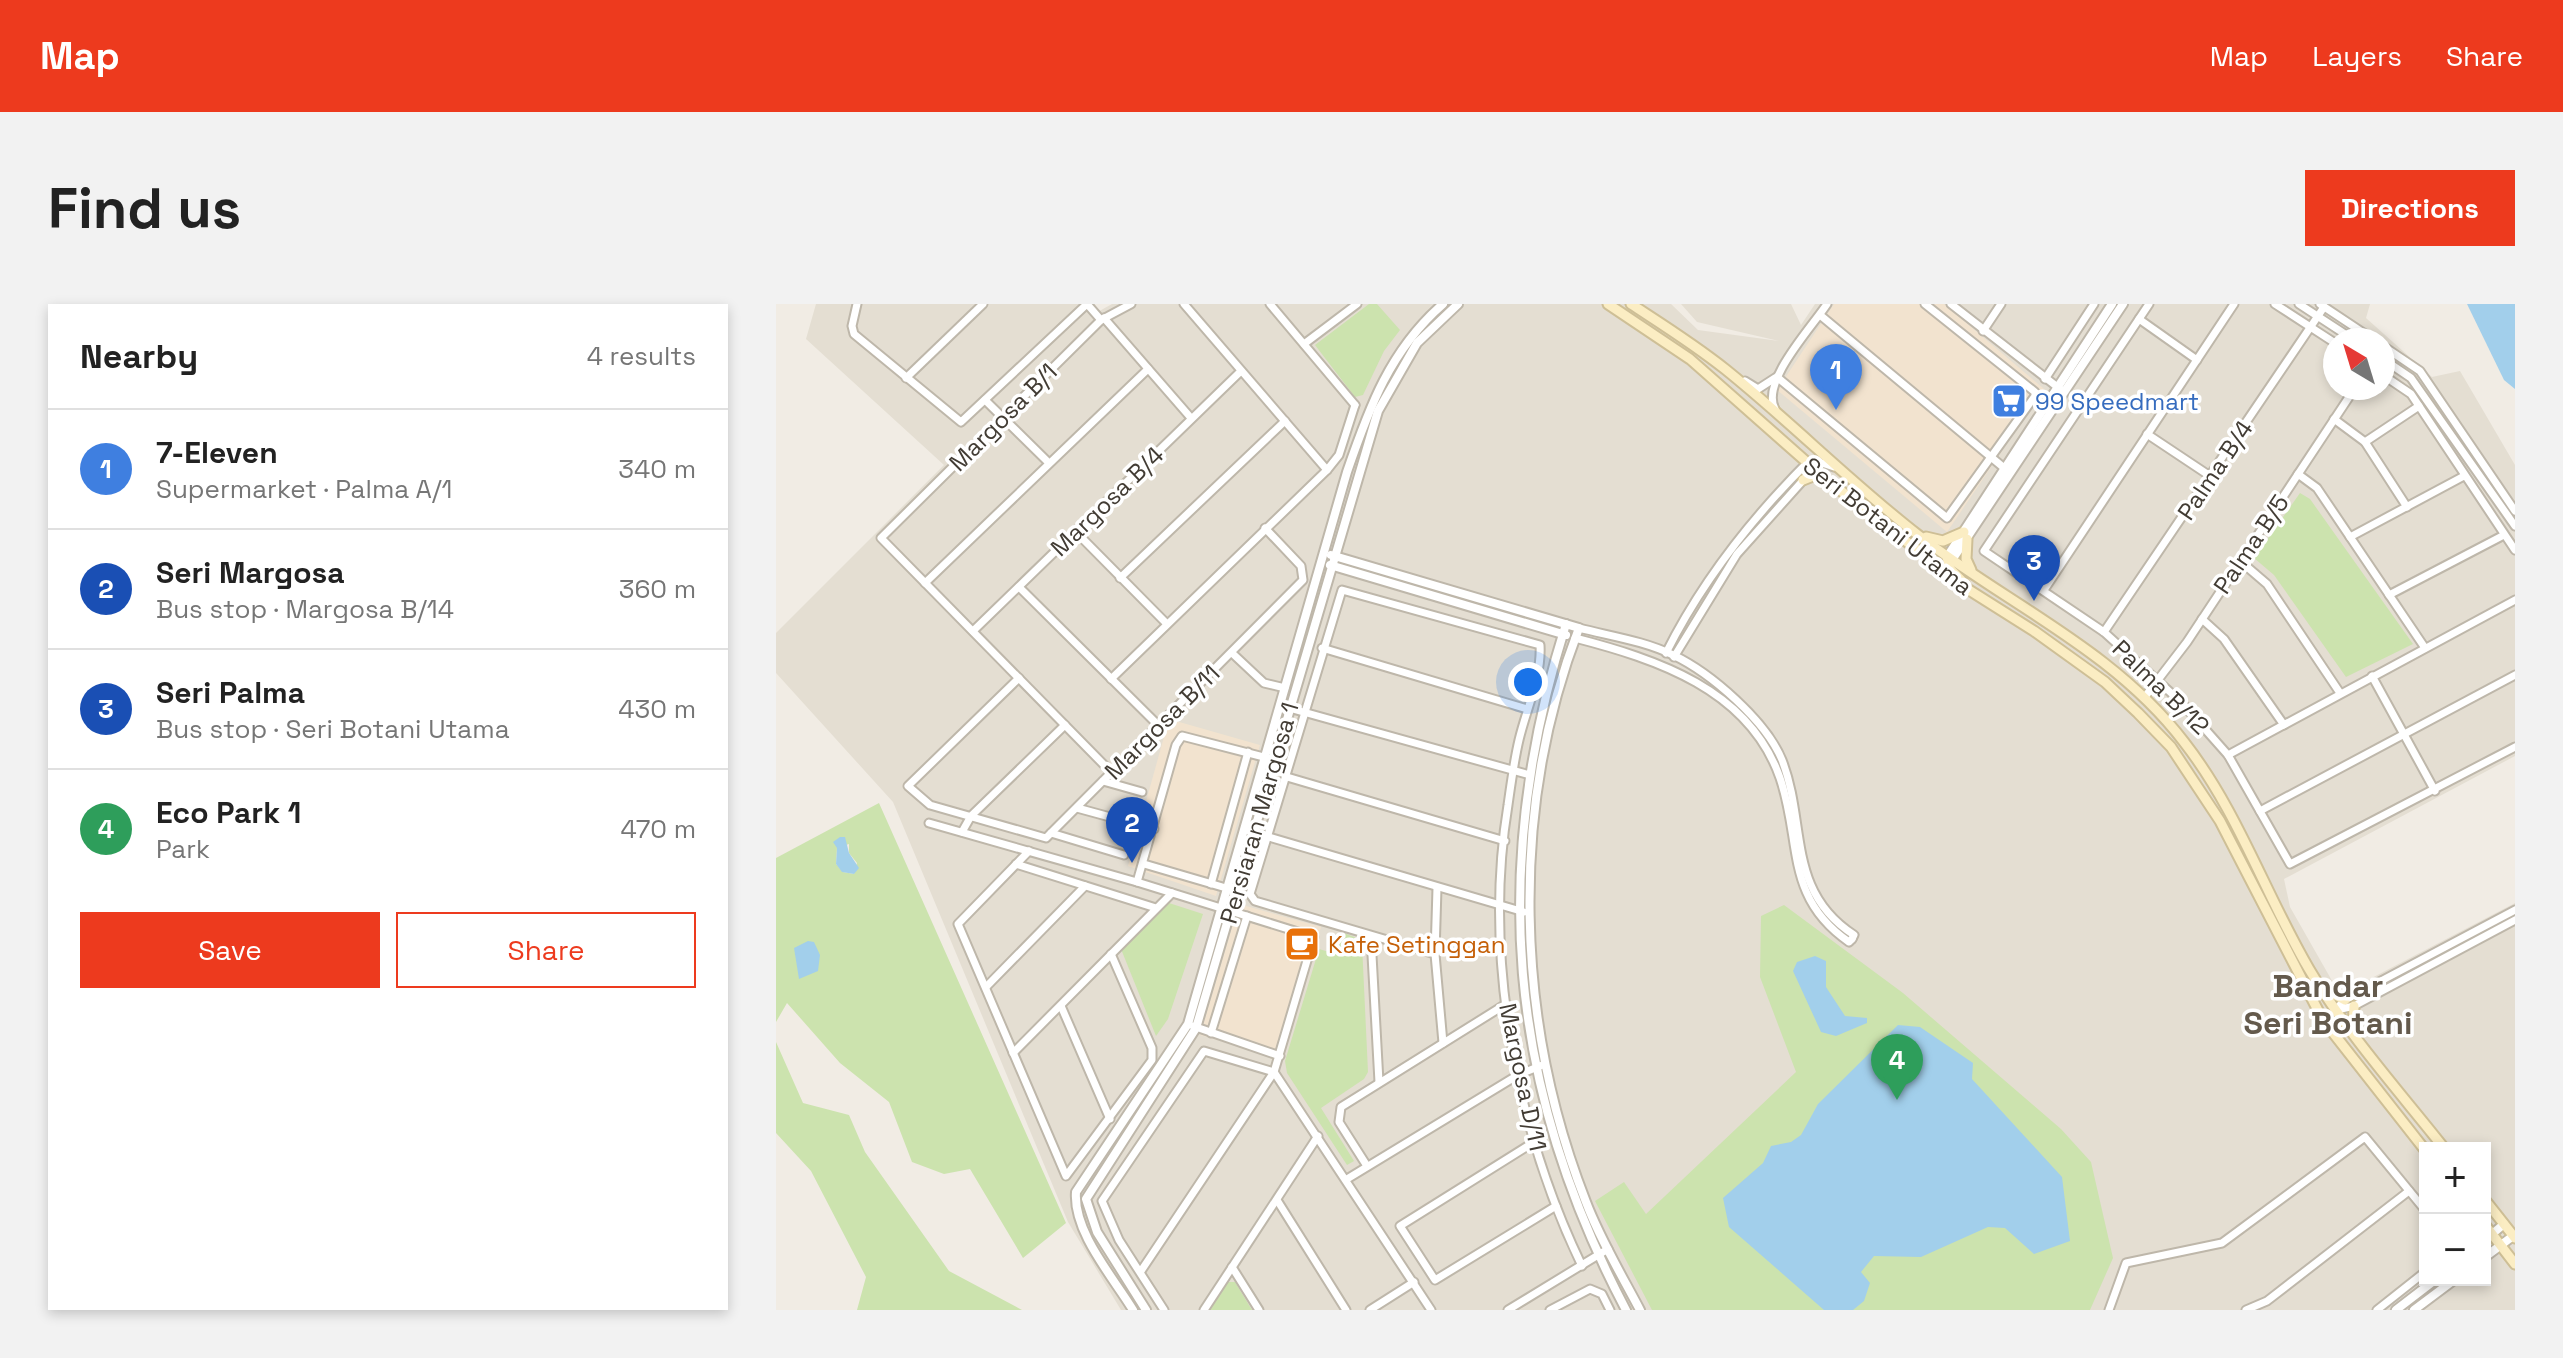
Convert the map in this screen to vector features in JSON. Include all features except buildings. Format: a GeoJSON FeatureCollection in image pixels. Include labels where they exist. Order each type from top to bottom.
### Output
{"type":"FeatureCollection","features":[{"type":"Feature","properties":{"kind":"main road","name":"Seri Botani Utama"},"geometry":{"type":"LineString","coordinates":[[1608,304],[1690,359],[1796,453],[1813,464],[1827,480],[1920,552],[1928,562],[2105,682],[2171,747],[2240,857],[2303,986],[2331,1031],[2419,1142]]}},
{"type":"Feature","properties":{"kind":"main road","name":"Seri Botani Utama"},"geometry":{"type":"LineString","coordinates":[[1631,304],[1728,372],[1834,467],[1949,560],[2082,645],[2144,698],[2182,739],[2204,769],[2252,851],[2335,1010],[2439,1142]]}},
{"type":"Feature","properties":{"kind":"main road"},"geometry":{"type":"LineString","coordinates":[[1796,453],[1800,476],[1827,480]]}},
{"type":"Feature","properties":{"kind":"main road"},"geometry":{"type":"LineString","coordinates":[[1916,533],[1943,541],[1966,535],[1967,562],[1974,575]]}},
{"type":"Feature","properties":{"kind":"main road"},"geometry":{"type":"LineString","coordinates":[[1920,552],[1949,560],[1964,582],[1965,589]]}},
{"type":"Feature","properties":{"kind":"main road"},"geometry":{"type":"LineString","coordinates":[[2319,984],[2349,1003],[2354,1034]]}},
{"type":"Feature","properties":{"kind":"main road"},"geometry":{"type":"LineString","coordinates":[[2303,986],[2323,1007],[2335,1010],[2331,1031]]}},
{"type":"Feature","properties":{"kind":"main road"},"geometry":{"type":"LineString","coordinates":[[2491,1208],[2514,1237]]}},
{"type":"Feature","properties":{"kind":"main road"},"geometry":{"type":"LineString","coordinates":[[2491,1238],[2515,1264]]}},
{"type":"Feature","properties":{"kind":"street"},"geometry":{"type":"LineString","coordinates":[[857,304],[851,330],[958,421],[985,400],[1087,304],[1191,418]]}},
{"type":"Feature","properties":{"kind":"street"},"geometry":{"type":"LineString","coordinates":[[906,378],[983,304]]}},
{"type":"Feature","properties":{"kind":"street","name":"Margosa B/1"},"geometry":{"type":"LineString","coordinates":[[925,583],[881,538],[1102,319],[1131,304]]}},
{"type":"Feature","properties":{"kind":"street"},"geometry":{"type":"LineString","coordinates":[[1184,304],[1327,470]]}},
{"type":"Feature","properties":{"kind":"street"},"geometry":{"type":"LineString","coordinates":[[1270,304],[1355,405],[1374,410]]}},
{"type":"Feature","properties":{"kind":"street"},"geometry":{"type":"LineString","coordinates":[[1304,344],[1357,304]]}},
{"type":"Feature","properties":{"kind":"street","name":"Persiaran Margosa 1"},"geometry":{"type":"LineString","coordinates":[[1146,1310],[1097,1232],[1086,1199],[1192,1026],[1270,759],[1285,688],[1323,558],[1374,410],[1408,339],[1443,304]]}},
{"type":"Feature","properties":{"kind":"street","name":"Persiaran Margosa 1"},"geometry":{"type":"LineString","coordinates":[[1225,910],[1226,888],[1289,708],[1338,545],[1374,410],[1417,343],[1458,304]]}},
{"type":"Feature","properties":{"kind":"street"},"geometry":{"type":"LineString","coordinates":[[1786,424],[1771,397],[1777,377],[1827,304]]}},
{"type":"Feature","properties":{"kind":"street"},"geometry":{"type":"LineString","coordinates":[[1777,377],[1947,518],[2035,392],[1925,304]]}},
{"type":"Feature","properties":{"kind":"street"},"geometry":{"type":"LineString","coordinates":[[1951,304],[2062,391]]}},
{"type":"Feature","properties":{"kind":"street"},"geometry":{"type":"LineString","coordinates":[[1983,331],[2001,304]]}},
{"type":"Feature","properties":{"kind":"street"},"geometry":{"type":"LineString","coordinates":[[2045,379],[2094,304]]}},
{"type":"Feature","properties":{"kind":"street"},"geometry":{"type":"LineString","coordinates":[[2062,391],[2112,304]]}},
{"type":"Feature","properties":{"kind":"street"},"geometry":{"type":"LineString","coordinates":[[1949,560],[2006,471],[2123,304]]}},
{"type":"Feature","properties":{"kind":"street"},"geometry":{"type":"LineString","coordinates":[[2149,304],[2139,319],[2197,360]]}},
{"type":"Feature","properties":{"kind":"street"},"geometry":{"type":"LineString","coordinates":[[2044,590],[2234,304]]}},
{"type":"Feature","properties":{"kind":"street"},"geometry":{"type":"LineString","coordinates":[[2275,304],[2323,336]]}},
{"type":"Feature","properties":{"kind":"street"},"geometry":{"type":"LineString","coordinates":[[2299,304],[2335,328]]}},
{"type":"Feature","properties":{"kind":"street"},"geometry":{"type":"LineString","coordinates":[[2322,306],[2356,328]]}},
{"type":"Feature","properties":{"kind":"street","name":"Palma B/4"},"geometry":{"type":"LineString","coordinates":[[2104,632],[2311,328],[2322,306]]}},
{"type":"Feature","properties":{"kind":"street"},"geometry":{"type":"LineString","coordinates":[[1820,315],[2006,471]]}},
{"type":"Feature","properties":{"kind":"street","name":"Palma B/12"},"geometry":{"type":"LineString","coordinates":[[2139,319],[1984,551],[2104,632],[2160,680],[2228,755],[2292,865],[2435,791]]}},
{"type":"Feature","properties":{"kind":"street"},"geometry":{"type":"LineString","coordinates":[[2395,354],[2420,371],[2515,511]]}},
{"type":"Feature","properties":{"kind":"street"},"geometry":{"type":"LineString","coordinates":[[2395,367],[2411,378],[2515,526]]}},
{"type":"Feature","properties":{"kind":"street"},"geometry":{"type":"LineString","coordinates":[[1111,772],[925,583],[1148,369]]}},
{"type":"Feature","properties":{"kind":"street","name":"Margosa B/4"},"geometry":{"type":"LineString","coordinates":[[973,631],[1241,371]]}},
{"type":"Feature","properties":{"kind":"street"},"geometry":{"type":"LineString","coordinates":[[1728,372],[1758,389],[1777,377]]}},
{"type":"Feature","properties":{"kind":"street"},"geometry":{"type":"LineString","coordinates":[[2395,383],[2411,394],[2515,550]]}},
{"type":"Feature","properties":{"kind":"street"},"geometry":{"type":"LineString","coordinates":[[985,400],[1049,463]]}},
{"type":"Feature","properties":{"kind":"street","name":"Palma B/5"},"geometry":{"type":"LineString","coordinates":[[2144,698],[2202,619],[2347,400]]}},
{"type":"Feature","properties":{"kind":"street"},"geometry":{"type":"LineString","coordinates":[[1111,679],[1327,470],[1339,455],[1355,405]]}},
{"type":"Feature","properties":{"kind":"street"},"geometry":{"type":"LineString","coordinates":[[2365,442],[2419,406]]}},
{"type":"Feature","properties":{"kind":"street"},"geometry":{"type":"LineString","coordinates":[[2334,419],[2365,442],[2407,507]]}},
{"type":"Feature","properties":{"kind":"street"},"geometry":{"type":"LineString","coordinates":[[1120,578],[1285,421]]}},
{"type":"Feature","properties":{"kind":"street"},"geometry":{"type":"LineString","coordinates":[[2147,434],[2210,476]]}},
{"type":"Feature","properties":{"kind":"street"},"geometry":{"type":"LineString","coordinates":[[1811,447],[1813,464]]}},
{"type":"Feature","properties":{"kind":"street"},"geometry":{"type":"LineString","coordinates":[[1813,464],[1834,467]]}},
{"type":"Feature","properties":{"kind":"street"},"geometry":{"type":"LineString","coordinates":[[1671,654],[1680,625],[1729,548],[1813,464]]}},
{"type":"Feature","properties":{"kind":"street"},"geometry":{"type":"LineString","coordinates":[[2298,474],[2317,488],[2425,648]]}},
{"type":"Feature","properties":{"kind":"street"},"geometry":{"type":"LineString","coordinates":[[1666,664],[1737,554],[1800,476]]}},
{"type":"Feature","properties":{"kind":"street"},"geometry":{"type":"LineString","coordinates":[[2350,537],[2464,476]]}},
{"type":"Feature","properties":{"kind":"street","name":"Margosa B/11"},"geometry":{"type":"LineString","coordinates":[[1051,833],[1303,580],[1301,566],[1265,528]]}},
{"type":"Feature","properties":{"kind":"street"},"geometry":{"type":"LineString","coordinates":[[1075,531],[1166,623]]}},
{"type":"Feature","properties":{"kind":"street"},"geometry":{"type":"LineString","coordinates":[[2389,595],[2504,535]]}},
{"type":"Feature","properties":{"kind":"street"},"geometry":{"type":"LineString","coordinates":[[1338,545],[1345,564]]}},
{"type":"Feature","properties":{"kind":"street"},"geometry":{"type":"LineString","coordinates":[[1729,548],[1737,554]]}},
{"type":"Feature","properties":{"kind":"street"},"geometry":{"type":"LineString","coordinates":[[1323,558],[1332,565],[1345,564],[1671,654],[1744,707],[1778,761],[1808,881],[1829,914],[1855,936],[1850,942],[1823,920],[1805,895],[1778,761]]}},
{"type":"Feature","properties":{"kind":"street"},"geometry":{"type":"LineString","coordinates":[[2239,560],[2267,584],[2340,693]]}},
{"type":"Feature","properties":{"kind":"street"},"geometry":{"type":"LineString","coordinates":[[1345,564],[1563,635],[1666,664],[1710,691],[1738,714],[1768,747]]}},
{"type":"Feature","properties":{"kind":"street"},"geometry":{"type":"LineString","coordinates":[[1019,587],[1158,725]]}},
{"type":"Feature","properties":{"kind":"street","name":"Margosa D/11"},"geometry":{"type":"LineString","coordinates":[[1322,648],[1342,590],[1540,645],[1513,773],[1505,841],[1501,908],[1506,1004],[1534,1142],[1556,1206],[1582,1266]]}},
{"type":"Feature","properties":{"kind":"street"},"geometry":{"type":"LineString","coordinates":[[2228,755],[2515,600]]}},
{"type":"Feature","properties":{"kind":"street"},"geometry":{"type":"LineString","coordinates":[[2202,619],[2224,639],[2284,725]]}},
{"type":"Feature","properties":{"kind":"street"},"geometry":{"type":"LineString","coordinates":[[1566,624],[1530,775],[1517,912],[1534,1066],[1561,1162],[1597,1256],[1626,1310]]}},
{"type":"Feature","properties":{"kind":"street"},"geometry":{"type":"LineString","coordinates":[[1680,625],[1688,630]]}},
{"type":"Feature","properties":{"kind":"street"},"geometry":{"type":"LineString","coordinates":[[1579,628],[1539,778],[1530,913],[1535,1002],[1545,1064],[1569,1156],[1608,1249],[1640,1310]]}},
{"type":"Feature","properties":{"kind":"street"},"geometry":{"type":"LineString","coordinates":[[1435,954],[1371,937],[1252,898],[1322,648],[1527,709]]}},
{"type":"Feature","properties":{"kind":"street"},"geometry":{"type":"LineString","coordinates":[[1232,653],[1264,683],[1285,688]]}},
{"type":"Feature","properties":{"kind":"street"},"geometry":{"type":"LineString","coordinates":[[2260,811],[2515,675]]}},
{"type":"Feature","properties":{"kind":"street"},"geometry":{"type":"LineString","coordinates":[[2372,676],[2435,791],[2515,747]]}},
{"type":"Feature","properties":{"kind":"street"},"geometry":{"type":"LineString","coordinates":[[1019,678],[908,786],[930,805],[1046,838],[1051,833],[1124,855]]}},
{"type":"Feature","properties":{"kind":"street"},"geometry":{"type":"LineString","coordinates":[[1289,708],[1513,773],[1530,775]]}},
{"type":"Feature","properties":{"kind":"street"},"geometry":{"type":"LineString","coordinates":[[962,832],[971,816],[1065,725]]}},
{"type":"Feature","properties":{"kind":"street"},"geometry":{"type":"LineString","coordinates":[[1137,882],[1176,745],[1182,736],[1270,759]]}},
{"type":"Feature","properties":{"kind":"street"},"geometry":{"type":"LineString","coordinates":[[1211,884],[1248,752]]}},
{"type":"Feature","properties":{"kind":"street"},"geometry":{"type":"LineString","coordinates":[[1287,777],[1505,841]]}},
{"type":"Feature","properties":{"kind":"street"},"geometry":{"type":"LineString","coordinates":[[1103,781],[1142,792]]}},
{"type":"Feature","properties":{"kind":"street"},"geometry":{"type":"LineString","coordinates":[[1077,808],[1154,829]]}},
{"type":"Feature","properties":{"kind":"street"},"geometry":{"type":"LineString","coordinates":[[929,823],[1137,882],[1314,937],[1274,1072],[1141,1271]]}},
{"type":"Feature","properties":{"kind":"street"},"geometry":{"type":"LineString","coordinates":[[1269,837],[1501,908],[1530,913]]}},
{"type":"Feature","properties":{"kind":"street"},"geometry":{"type":"LineString","coordinates":[[1029,851],[958,921],[1066,1176],[1110,1119],[1153,1053],[1111,954]]}},
{"type":"Feature","properties":{"kind":"street"},"geometry":{"type":"LineString","coordinates":[[1016,864],[1156,908]]}},
{"type":"Feature","properties":{"kind":"street"},"geometry":{"type":"LineString","coordinates":[[1144,864],[1226,888]]}},
{"type":"Feature","properties":{"kind":"street"},"geometry":{"type":"LineString","coordinates":[[986,987],[1085,886]]}},
{"type":"Feature","properties":{"kind":"street"},"geometry":{"type":"LineString","coordinates":[[1437,888],[1435,954],[1443,1043]]}},
{"type":"Feature","properties":{"kind":"street"},"geometry":{"type":"LineString","coordinates":[[1013,1053],[1172,893]]}},
{"type":"Feature","properties":{"kind":"street"},"geometry":{"type":"LineString","coordinates":[[2349,1003],[2515,910]]}},
{"type":"Feature","properties":{"kind":"street"},"geometry":{"type":"LineString","coordinates":[[1211,1033],[1247,916]]}},
{"type":"Feature","properties":{"kind":"street"},"geometry":{"type":"LineString","coordinates":[[2335,1010],[2515,920]]}},
{"type":"Feature","properties":{"kind":"street"},"geometry":{"type":"LineString","coordinates":[[1371,937],[1379,1082]]}},
{"type":"Feature","properties":{"kind":"street"},"geometry":{"type":"LineString","coordinates":[[1367,1166],[1339,1122],[1338,1112],[1379,1082],[1506,1004]]}},
{"type":"Feature","properties":{"kind":"street"},"geometry":{"type":"LineString","coordinates":[[1061,1006],[1110,1119]]}},
{"type":"Feature","properties":{"kind":"street"},"geometry":{"type":"LineString","coordinates":[[1192,1026],[1280,1056]]}},
{"type":"Feature","properties":{"kind":"street","name":"Persiaran Margosa 1"},"geometry":{"type":"LineString","coordinates":[[1133,1310],[1089,1239],[1077,1208],[1076,1192],[1192,1026]]}},
{"type":"Feature","properties":{"kind":"street"},"geometry":{"type":"LineString","coordinates":[[1164,1310],[1119,1240],[1102,1201],[1200,1053],[1209,1051],[1274,1072],[1431,1310]]}},
{"type":"Feature","properties":{"kind":"street"},"geometry":{"type":"LineString","coordinates":[[1347,1179],[1518,1075],[1545,1064]]}},
{"type":"Feature","properties":{"kind":"street"},"geometry":{"type":"LineString","coordinates":[[1204,1310],[1318,1136]]}},
{"type":"Feature","properties":{"kind":"street"},"geometry":{"type":"LineString","coordinates":[[2109,1310],[2123,1266],[2222,1243],[2365,1137],[2419,1203]]}},
{"type":"Feature","properties":{"kind":"street"},"geometry":{"type":"LineString","coordinates":[[1534,1142],[1400,1226],[1435,1280],[1556,1206]]}},
{"type":"Feature","properties":{"kind":"street"},"geometry":{"type":"LineString","coordinates":[[2246,1310],[2267,1301],[2409,1191]]}},
{"type":"Feature","properties":{"kind":"street"},"geometry":{"type":"LineString","coordinates":[[1277,1200],[1346,1310]]}},
{"type":"Feature","properties":{"kind":"street"},"geometry":{"type":"LineString","coordinates":[[2491,1235],[2504,1224]]}},
{"type":"Feature","properties":{"kind":"street"},"geometry":{"type":"LineString","coordinates":[[2491,1253],[2514,1237]]}},
{"type":"Feature","properties":{"kind":"street"},"geometry":{"type":"LineString","coordinates":[[1508,1310],[1608,1249]]}},
{"type":"Feature","properties":{"kind":"street"},"geometry":{"type":"LineString","coordinates":[[1232,1267],[1259,1310]]}},
{"type":"Feature","properties":{"kind":"street"},"geometry":{"type":"LineString","coordinates":[[2377,1310],[2419,1277]]}},
{"type":"Feature","properties":{"kind":"street"},"geometry":{"type":"LineString","coordinates":[[1370,1310],[1414,1282]]}},
{"type":"Feature","properties":{"kind":"street"},"geometry":{"type":"LineString","coordinates":[[2396,1310],[2427,1286]]}},
{"type":"Feature","properties":{"kind":"street"},"geometry":{"type":"LineString","coordinates":[[2414,1310],[2446,1286]]}},
{"type":"Feature","properties":{"kind":"street"},"geometry":{"type":"LineString","coordinates":[[1550,1310],[1585,1290],[1602,1294],[1610,1310]]}},
{"type":"Feature","properties":{"kind":"shaded area","name":"Bandar Seri Botani"},"geometry":{"type":"Polygon","coordinates":[[[816,304],[1092,304],[1094,314],[1112,304],[1671,304],[1698,330],[1779,341],[1697,322],[1681,304],[1791,304],[1801,325],[1815,304],[2370,304],[2366,318],[2377,328],[2323,328],[2323,400],[2395,400],[2395,344],[2432,377],[2460,371],[2515,465],[2515,756],[2284,879],[2290,907],[2335,986],[2343,993],[2515,903],[2515,1310],[1121,1310],[1068,1222],[893,802],[776,673],[776,633],[944,465],[806,339],[816,304]]]}},
{"type":"Feature","properties":{"kind":"shaded area"},"geometry":{"type":"Polygon","coordinates":[[[1834,304],[1944,304],[2044,389],[1947,532],[1777,390],[1834,304]]]}},
{"type":"Feature","properties":{"kind":"shaded area"},"geometry":{"type":"Polygon","coordinates":[[[1169,719],[1260,745],[1216,896],[1128,866],[1169,719]]]}},
{"type":"Feature","properties":{"kind":"shaded area"},"geometry":{"type":"Polygon","coordinates":[[[1239,904],[1321,927],[1282,1059],[1200,1035],[1239,904]]]}},
{"type":"Feature","properties":{"kind":"green space"},"geometry":{"type":"Polygon","coordinates":[[[1369,304],[1377,304],[1400,330],[1384,351],[1363,395],[1355,397],[1315,345],[1369,304]]]}},
{"type":"Feature","properties":{"kind":"green space"},"geometry":{"type":"Polygon","coordinates":[[[2300,493],[2310,499],[2413,644],[2346,677],[2274,575],[2254,558],[2300,493]]]}},
{"type":"Feature","properties":{"kind":"green space"},"geometry":{"type":"Polygon","coordinates":[[[879,803],[1066,1223],[1023,1258],[970,1169],[944,1174],[912,1162],[889,1102],[840,1063],[787,1003],[776,1022],[776,858],[879,803]],[[849,844],[837,848],[836,864],[843,872],[854,874],[857,863],[849,853],[849,844]]]}},
{"type":"Feature","properties":{"kind":"green space"},"geometry":{"type":"Polygon","coordinates":[[[1169,903],[1203,914],[1168,1019],[1156,1036],[1121,949],[1169,903]]]}},
{"type":"Feature","properties":{"kind":"green space"},"geometry":{"type":"Polygon","coordinates":[[[1784,905],[1903,993],[2061,1129],[2091,1162],[2113,1258],[2090,1310],[1652,1310],[1595,1201],[1624,1182],[1646,1214],[1796,1072],[1760,977],[1761,916],[1784,905]]]}},
{"type":"Feature","properties":{"kind":"green space"},"geometry":{"type":"Polygon","coordinates":[[[1344,933],[1357,938],[1362,944],[1368,1072],[1364,1079],[1321,1108],[1354,1161],[1347,1165],[1287,1073],[1285,1061],[1319,949],[1336,954],[1344,933]]]}},
{"type":"Feature","properties":{"kind":"green space"},"geometry":{"type":"Polygon","coordinates":[[[776,1042],[803,1103],[849,1115],[865,1152],[949,1271],[1022,1310],[857,1310],[866,1277],[811,1171],[776,1133],[776,1042]]]}},
{"type":"Feature","properties":{"kind":"green space"},"geometry":{"type":"Polygon","coordinates":[[[1228,1282],[1235,1282],[1252,1310],[1209,1310],[1228,1282]]]}},
{"type":"Feature","properties":{"kind":"water"},"geometry":{"type":"Polygon","coordinates":[[[2467,304],[2515,304],[2515,389],[2504,380],[2467,304]]]}},
{"type":"Feature","properties":{"kind":"water"},"geometry":{"type":"Polygon","coordinates":[[[845,837],[849,853],[859,868],[854,874],[842,872],[836,864],[837,848],[833,842],[845,837]]]}},
{"type":"Feature","properties":{"kind":"water"},"geometry":{"type":"Polygon","coordinates":[[[808,941],[814,942],[820,955],[818,971],[799,979],[794,948],[808,941]]]}},
{"type":"Feature","properties":{"kind":"water"},"geometry":{"type":"Polygon","coordinates":[[[1815,956],[1826,961],[1826,987],[1845,1016],[1867,1018],[1867,1023],[1836,1036],[1821,1032],[1793,971],[1797,962],[1815,956]]]}},
{"type":"Feature","properties":{"kind":"water"},"geometry":{"type":"Polygon","coordinates":[[[1898,1025],[1920,1027],[1973,1063],[1972,1079],[2062,1177],[2070,1241],[2034,1254],[2005,1228],[1988,1227],[1921,1257],[1874,1256],[1861,1272],[1870,1283],[1864,1301],[1853,1310],[1824,1310],[1729,1227],[1723,1198],[1763,1163],[1771,1146],[1791,1142],[1801,1135],[1818,1104],[1898,1025]]]}},
{"type":"Feature","properties":{"kind":"place","name":"99 Speedmart"},"geometry":{"type":"Point","coordinates":[2009,401]}},
{"type":"Feature","properties":{"kind":"place","name":"7-Eleven"},"geometry":{"type":"Point","coordinates":[1836,410]}},
{"type":"Feature","properties":{"kind":"place","name":"Seri Palma"},"geometry":{"type":"Point","coordinates":[2034,601]}},
{"type":"Feature","properties":{"kind":"place","name":"Seri Margosa"},"geometry":{"type":"Point","coordinates":[1132,863]}},
{"type":"Feature","properties":{"kind":"place","name":"Kafe Setinggan"},"geometry":{"type":"Point","coordinates":[1302,944]}},
{"type":"Feature","properties":{"kind":"place","name":"Eco Park 1"},"geometry":{"type":"Point","coordinates":[1897,1100]}},
{"type":"Feature","properties":{"kind":"district","name":"Bandar Seri Botani"},"geometry":{"type":"Point","coordinates":[2328,1004]}}]}
